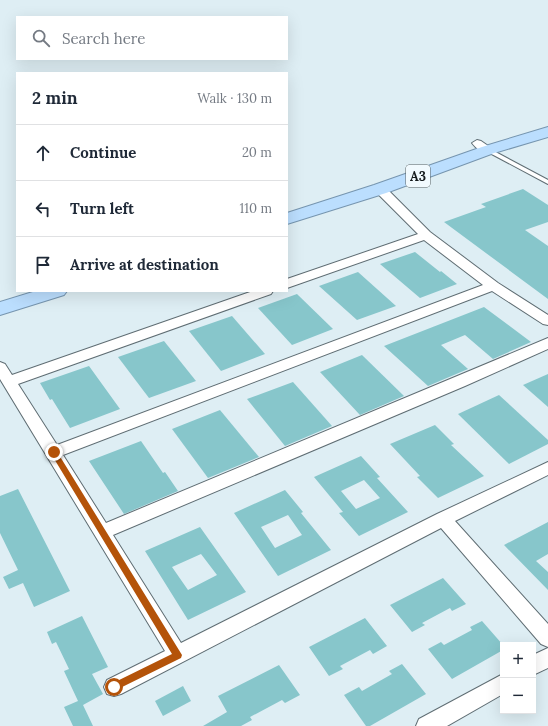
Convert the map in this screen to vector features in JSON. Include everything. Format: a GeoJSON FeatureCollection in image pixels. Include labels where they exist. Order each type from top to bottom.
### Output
{"type":"FeatureCollection","features":[{"type":"Feature","properties":{"kind":"highway","name":"A3"},"geometry":{"type":"LineString","coordinates":[[288,219],[380,189],[548,121]]}},
{"type":"Feature","properties":{"kind":"highway","name":"A3"},"geometry":{"type":"LineString","coordinates":[[288,203],[483,147],[548,132]]}},
{"type":"Feature","properties":{"kind":"highway"},"geometry":{"type":"LineString","coordinates":[[0,293],[16,288]]}},
{"type":"Feature","properties":{"kind":"highway"},"geometry":{"type":"LineString","coordinates":[[0,309],[54,292]]}},
{"type":"Feature","properties":{"kind":"street"},"geometry":{"type":"LineString","coordinates":[[380,189],[426,235],[492,286],[548,320]]}},
{"type":"Feature","properties":{"kind":"street"},"geometry":{"type":"LineString","coordinates":[[288,284],[426,235]]}},
{"type":"Feature","properties":{"kind":"street"},"geometry":{"type":"LineString","coordinates":[[54,452],[492,286]]}},
{"type":"Feature","properties":{"kind":"street"},"geometry":{"type":"LineString","coordinates":[[10,381],[263,292]]}},
{"type":"Feature","properties":{"kind":"street"},"geometry":{"type":"LineString","coordinates":[[101,532],[445,388],[548,343]]}},
{"type":"Feature","properties":{"kind":"street"},"geometry":{"type":"LineString","coordinates":[[0,367],[54,452],[101,532],[178,655]]}},
{"type":"Feature","properties":{"kind":"street"},"geometry":{"type":"LineString","coordinates":[[114,687],[443,519],[548,468]]}},
{"type":"Feature","properties":{"kind":"street"},"geometry":{"type":"LineString","coordinates":[[443,519],[548,638]]}},
{"type":"Feature","properties":{"kind":"street"},"geometry":{"type":"LineString","coordinates":[[536,664],[548,657]]}},
{"type":"Feature","properties":{"kind":"street"},"geometry":{"type":"LineString","coordinates":[[427,726],[500,685]]}},
{"type":"Feature","properties":{"kind":"lane"},"geometry":{"type":"LineString","coordinates":[[483,147],[548,182]]}},
{"type":"Feature","properties":{"kind":"building"},"geometry":{"type":"Polygon","coordinates":[[[523,189],[548,205],[548,222],[525,230],[548,246],[548,299],[444,222],[486,207],[481,204],[523,189]]]}},
{"type":"Feature","properties":{"kind":"building"},"geometry":{"type":"Polygon","coordinates":[[[415,252],[457,284],[420,298],[380,264],[415,252]]]}},
{"type":"Feature","properties":{"kind":"building"},"geometry":{"type":"Polygon","coordinates":[[[358,272],[396,306],[357,320],[319,286],[358,272]]]}},
{"type":"Feature","properties":{"kind":"building"},"geometry":{"type":"Polygon","coordinates":[[[297,294],[333,329],[292,345],[258,308],[297,294]]]}},
{"type":"Feature","properties":{"kind":"building"},"geometry":{"type":"Polygon","coordinates":[[[484,307],[531,342],[493,359],[465,335],[441,345],[468,369],[428,386],[384,346],[484,307]]]}},
{"type":"Feature","properties":{"kind":"building"},"geometry":{"type":"Polygon","coordinates":[[[232,316],[265,354],[221,371],[189,331],[232,316]]]}},
{"type":"Feature","properties":{"kind":"building"},"geometry":{"type":"Polygon","coordinates":[[[164,341],[196,381],[149,398],[118,357],[164,341]]]}},
{"type":"Feature","properties":{"kind":"building"},"geometry":{"type":"Polygon","coordinates":[[[362,355],[404,396],[360,415],[320,372],[362,355]]]}},
{"type":"Feature","properties":{"kind":"building"},"geometry":{"type":"Polygon","coordinates":[[[89,366],[120,409],[70,428],[40,383],[89,366]]]}},
{"type":"Feature","properties":{"kind":"building"},"geometry":{"type":"Polygon","coordinates":[[[548,374],[548,407],[523,385],[548,374]]]}},
{"type":"Feature","properties":{"kind":"building"},"geometry":{"type":"Polygon","coordinates":[[[293,382],[332,426],[285,446],[247,399],[293,382]]]}},
{"type":"Feature","properties":{"kind":"building"},"geometry":{"type":"Polygon","coordinates":[[[499,395],[548,440],[548,444],[509,464],[458,414],[499,395]]]}},
{"type":"Feature","properties":{"kind":"building"},"geometry":{"type":"Polygon","coordinates":[[[220,410],[259,457],[208,478],[172,429],[220,410]]]}},
{"type":"Feature","properties":{"kind":"building"},"geometry":{"type":"Polygon","coordinates":[[[435,425],[454,444],[451,445],[484,476],[438,498],[417,477],[420,476],[390,444],[435,425]]]}},
{"type":"Feature","properties":{"kind":"building"},"geometry":{"type":"Polygon","coordinates":[[[141,441],[163,473],[165,472],[178,491],[124,514],[89,461],[141,441]]]}},
{"type":"Feature","properties":{"kind":"building"},"geometry":{"type":"Polygon","coordinates":[[[361,456],[380,477],[377,478],[408,512],[359,536],[339,513],[343,512],[314,477],[361,456]],[[364,480],[341,491],[356,509],[380,498],[364,480]]]}},
{"type":"Feature","properties":{"kind":"building"},"geometry":{"type":"Polygon","coordinates":[[[18,489],[70,591],[34,607],[23,583],[9,589],[3,577],[18,570],[0,533],[0,496],[18,489]]]}},
{"type":"Feature","properties":{"kind":"building"},"geometry":{"type":"Polygon","coordinates":[[[285,490],[303,512],[301,513],[331,550],[278,576],[234,513],[285,490]],[[288,515],[261,527],[275,548],[302,535],[288,515]]]}},
{"type":"Feature","properties":{"kind":"building"},"geometry":{"type":"Polygon","coordinates":[[[548,522],[548,554],[536,561],[548,572],[548,590],[504,545],[548,522]]]}},
{"type":"Feature","properties":{"kind":"building"},"geometry":{"type":"Polygon","coordinates":[[[200,527],[246,592],[188,620],[145,551],[200,527]],[[201,554],[172,567],[188,590],[217,575],[201,554]]]}},
{"type":"Feature","properties":{"kind":"building"},"geometry":{"type":"Polygon","coordinates":[[[443,578],[466,604],[452,611],[450,608],[422,623],[425,625],[412,632],[390,605],[443,578]]]}},
{"type":"Feature","properties":{"kind":"building"},"geometry":{"type":"Polygon","coordinates":[[[82,616],[108,667],[92,674],[103,694],[83,705],[93,726],[73,726],[64,707],[78,701],[64,671],[69,669],[56,642],[52,644],[47,632],[82,616]]]}},
{"type":"Feature","properties":{"kind":"building"},"geometry":{"type":"Polygon","coordinates":[[[365,618],[387,646],[373,654],[370,650],[340,666],[343,669],[329,676],[309,647],[365,618]]]}},
{"type":"Feature","properties":{"kind":"building"},"geometry":{"type":"Polygon","coordinates":[[[482,621],[500,642],[500,652],[452,679],[428,649],[441,642],[444,645],[472,630],[470,627],[482,621]]]}},
{"type":"Feature","properties":{"kind":"building"},"geometry":{"type":"Polygon","coordinates":[[[402,664],[426,694],[370,726],[366,726],[344,695],[359,687],[362,691],[392,674],[389,671],[402,664]]]}},
{"type":"Feature","properties":{"kind":"building"},"geometry":{"type":"Polygon","coordinates":[[[279,665],[300,695],[285,703],[282,700],[250,717],[252,720],[241,726],[203,726],[227,712],[218,696],[279,665]]]}},
{"type":"Feature","properties":{"kind":"building"},"geometry":{"type":"Polygon","coordinates":[[[183,686],[191,701],[163,716],[155,701],[183,686]]]}},
{"type":"Feature","properties":{"kind":"route"},"geometry":{"type":"LineString","coordinates":[[54,452],[101,532],[178,655],[114,687]]}}]}
